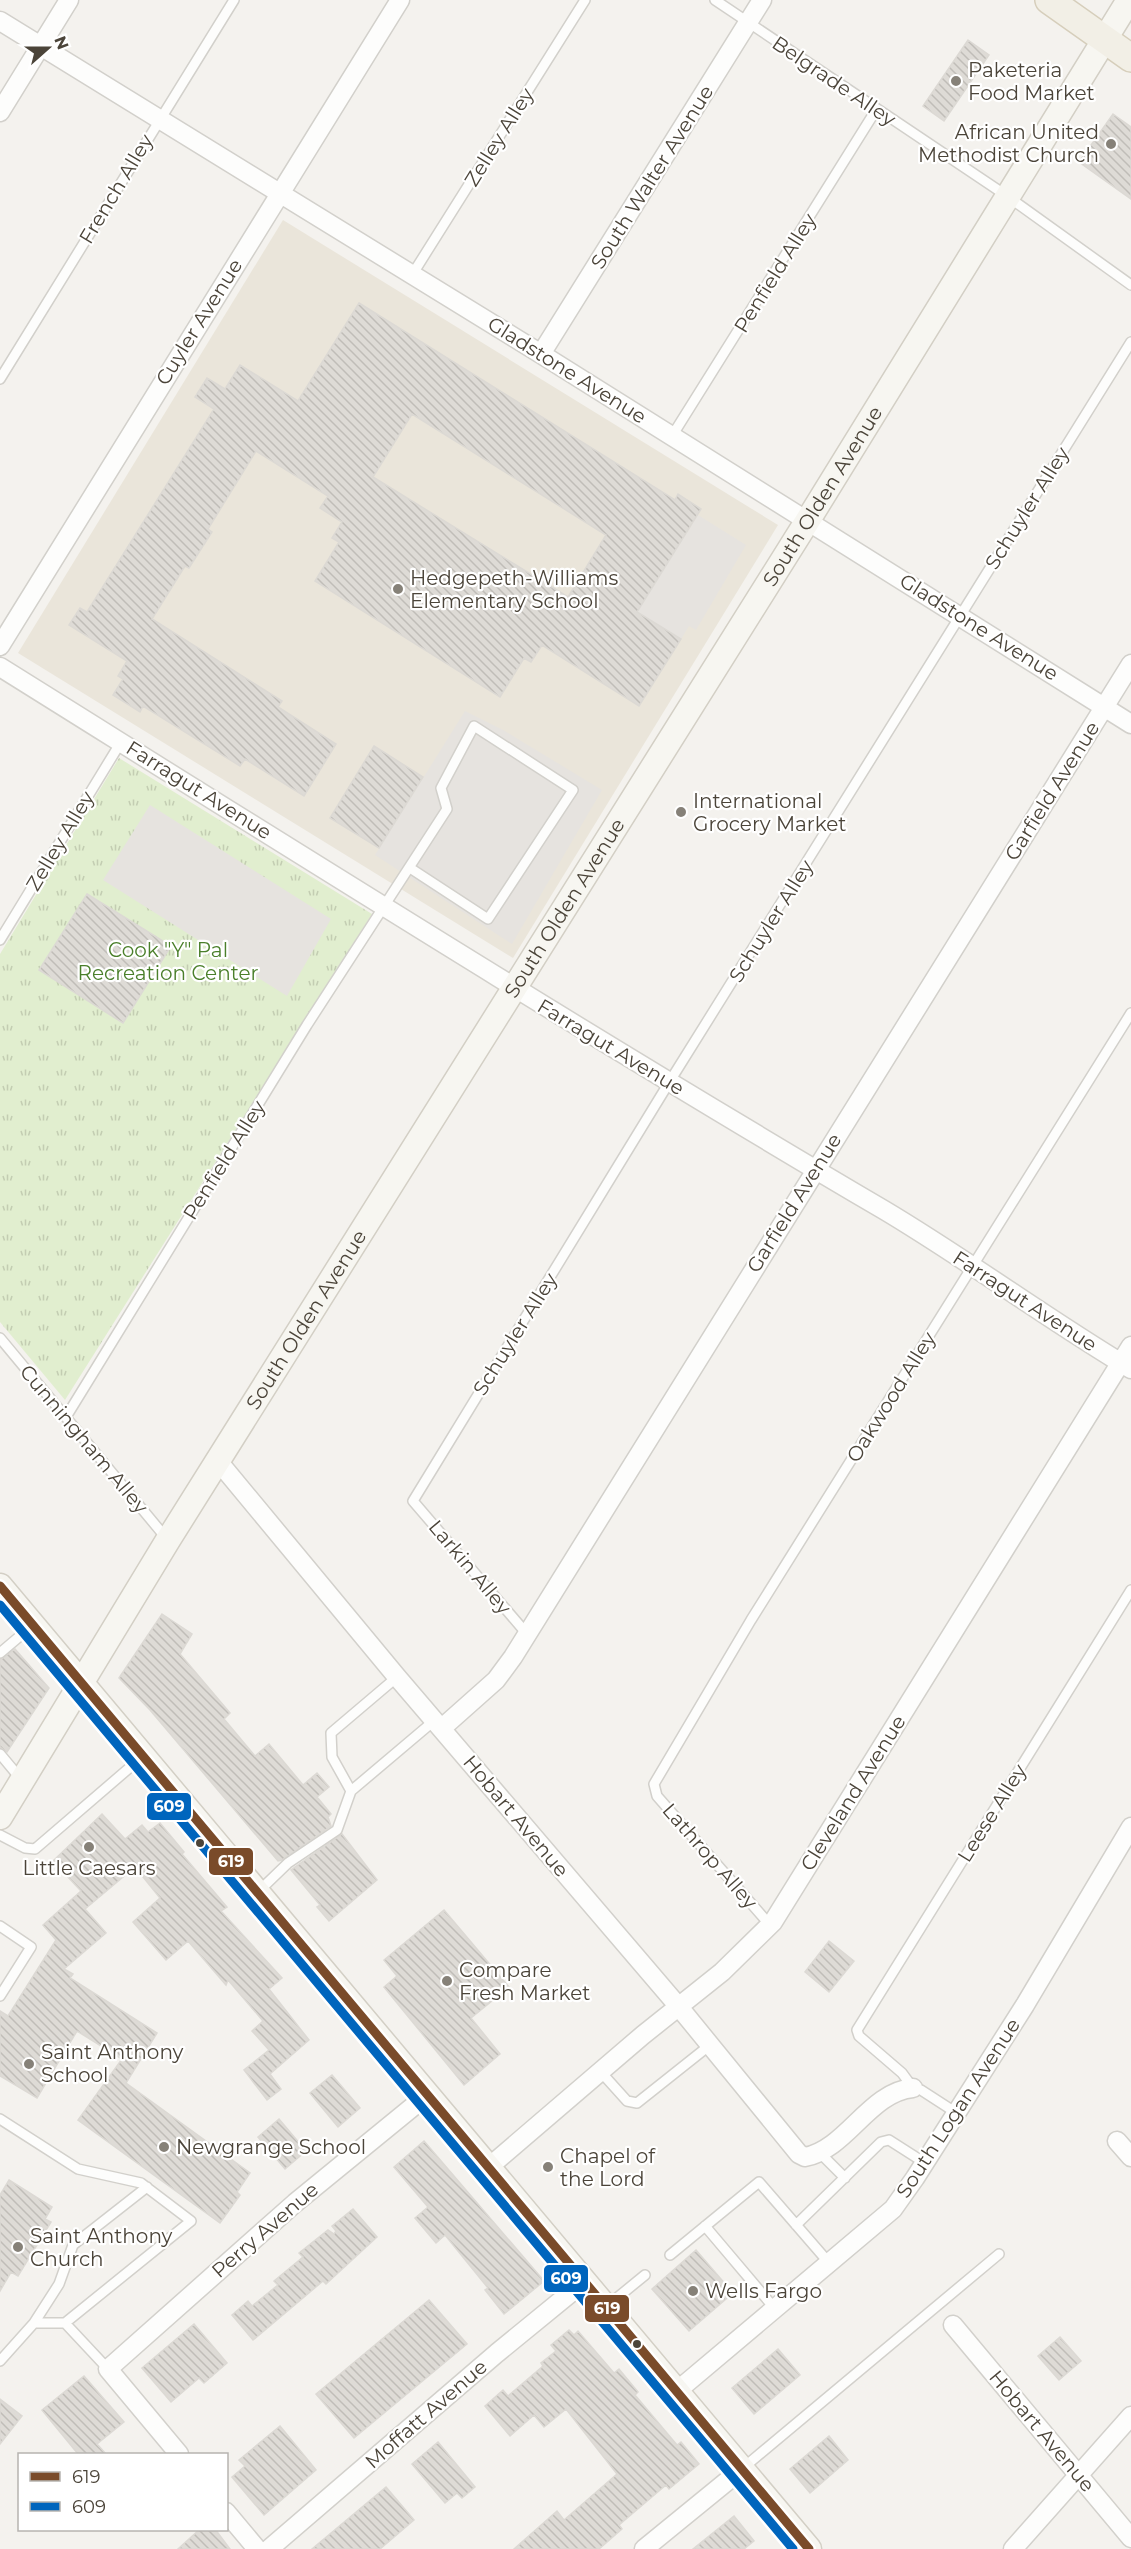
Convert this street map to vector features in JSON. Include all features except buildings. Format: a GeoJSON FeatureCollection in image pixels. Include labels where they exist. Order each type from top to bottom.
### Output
{"type":"FeatureCollection","features":[{"type":"Feature","properties":{"kind":"main road"},"geometry":{"type":"LineString","coordinates":[[1049,0],[1131,58]]}},
{"type":"Feature","properties":{"kind":"main road","name":"South Olden Avenue"},"geometry":{"type":"LineString","coordinates":[[0,1817],[168,1540],[808,520],[1129,0]]}},
{"type":"Feature","properties":{"kind":"main road"},"geometry":{"type":"LineString","coordinates":[[0,1586],[426,2096],[489,2167],[809,2549]]}},
{"type":"Feature","properties":{"kind":"street"},"geometry":{"type":"LineString","coordinates":[[0,112],[69,0]]}},
{"type":"Feature","properties":{"kind":"street","name":"Cuyler Avenue"},"geometry":{"type":"LineString","coordinates":[[0,646],[400,0]]}},
{"type":"Feature","properties":{"kind":"street","name":"South Walter Avenue"},"geometry":{"type":"LineString","coordinates":[[541,354],[762,0]]}},
{"type":"Feature","properties":{"kind":"street","name":"Gladstone Avenue"},"geometry":{"type":"LineString","coordinates":[[0,21],[961,615],[1131,724]]}},
{"type":"Feature","properties":{"kind":"street","name":"Garfield Avenue"},"geometry":{"type":"LineString","coordinates":[[439,1724],[496,1680],[527,1634],[1131,664]]}},
{"type":"Feature","properties":{"kind":"street","name":"Farragut Avenue"},"geometry":{"type":"LineString","coordinates":[[0,667],[514,988],[670,1081],[814,1171],[884,1210],[1126,1366]]}},
{"type":"Feature","properties":{"kind":"street","name":"Cleveland Avenue"},"geometry":{"type":"LineString","coordinates":[[489,2167],[600,2071],[722,1972],[770,1925],[1126,1366],[1131,1346]]}},
{"type":"Feature","properties":{"kind":"street","name":"Hobart Avenue"},"geometry":{"type":"LineString","coordinates":[[218,1461],[397,1677],[679,2007],[799,2154],[805,2157],[820,2153]]}},
{"type":"Feature","properties":{"kind":"street","name":"South Logan Avenue"},"geometry":{"type":"LineString","coordinates":[[677,2391],[776,2310],[893,2209],[925,2163],[955,2112],[1025,2005],[1129,1834]]}},
{"type":"Feature","properties":{"kind":"street"},"geometry":{"type":"LineString","coordinates":[[820,2153],[885,2100],[905,2088],[913,2088]]}},
{"type":"Feature","properties":{"kind":"street","name":"Perry Avenue"},"geometry":{"type":"LineString","coordinates":[[108,2369],[295,2203],[426,2096]]}},
{"type":"Feature","properties":{"kind":"street"},"geometry":{"type":"LineString","coordinates":[[1117,2141],[1131,2157]]}},
{"type":"Feature","properties":{"kind":"street","name":"Moffatt Avenue"},"geometry":{"type":"LineString","coordinates":[[269,2549],[497,2353],[585,2281]]}},
{"type":"Feature","properties":{"kind":"street","name":"Hobart Avenue"},"geometry":{"type":"LineString","coordinates":[[953,2325],[1131,2538]]}},
{"type":"Feature","properties":{"kind":"street"},"geometry":{"type":"LineString","coordinates":[[108,2369],[178,2453]]}},
{"type":"Feature","properties":{"kind":"street"},"geometry":{"type":"LineString","coordinates":[[1013,2549],[1131,2416]]}},
{"type":"Feature","properties":{"kind":"street"},"geometry":{"type":"LineString","coordinates":[[644,2549],[742,2469]]}},
{"type":"Feature","properties":{"kind":"street"},"geometry":{"type":"LineString","coordinates":[[228,2514],[257,2549]]}},
{"type":"Feature","properties":{"kind":"lane","name":"French Alley"},"geometry":{"type":"LineString","coordinates":[[0,379],[234,0]]}},
{"type":"Feature","properties":{"kind":"lane","name":"Zelley Alley"},"geometry":{"type":"LineString","coordinates":[[412,275],[585,0]]}},
{"type":"Feature","properties":{"kind":"lane","name":"Belgrade Alley"},"geometry":{"type":"LineString","coordinates":[[715,0],[1007,196],[1131,285]]}},
{"type":"Feature","properties":{"kind":"lane","name":"Penfield Alley"},"geometry":{"type":"LineString","coordinates":[[672,436],[876,110]]}},
{"type":"Feature","properties":{"kind":"lane","name":"Schuyler Alley"},"geometry":{"type":"LineString","coordinates":[[413,1501],[670,1081],[1131,342]]}},
{"type":"Feature","properties":{"kind":"lane","name":"Penfield Alley"},"geometry":{"type":"LineString","coordinates":[[66,1417],[384,905],[447,809],[441,788],[474,726],[573,790],[488,919],[410,868]]}},
{"type":"Feature","properties":{"kind":"lane","name":"Zelley Alley"},"geometry":{"type":"LineString","coordinates":[[0,940],[120,742]]}},
{"type":"Feature","properties":{"kind":"lane","name":"Oakwood Alley"},"geometry":{"type":"LineString","coordinates":[[654,1784],[751,1620],[1131,1013]]}},
{"type":"Feature","properties":{"kind":"lane","name":"Cunningham Alley"},"geometry":{"type":"LineString","coordinates":[[0,1338],[168,1540]]}},
{"type":"Feature","properties":{"kind":"lane","name":"Larkin Alley"},"geometry":{"type":"LineString","coordinates":[[413,1501],[527,1634]]}},
{"type":"Feature","properties":{"kind":"lane","name":"Leese Alley"},"geometry":{"type":"LineString","coordinates":[[913,2088],[902,2073],[859,2036],[857,2030],[1131,1590]]}},
{"type":"Feature","properties":{"kind":"lane"},"geometry":{"type":"LineString","coordinates":[[0,1653],[33,1625]]}},
{"type":"Feature","properties":{"kind":"lane"},"geometry":{"type":"LineString","coordinates":[[351,1791],[332,1757],[331,1733],[397,1677]]}},
{"type":"Feature","properties":{"kind":"lane"},"geometry":{"type":"LineString","coordinates":[[256,1893],[288,1863],[337,1830],[351,1791],[439,1724]]}},
{"type":"Feature","properties":{"kind":"lane"},"geometry":{"type":"LineString","coordinates":[[0,1754],[22,1780]]}},
{"type":"Feature","properties":{"kind":"lane"},"geometry":{"type":"LineString","coordinates":[[0,1835],[25,1848],[35,1849],[142,1756]]}},
{"type":"Feature","properties":{"kind":"lane","name":"Lathrop Alley"},"geometry":{"type":"LineString","coordinates":[[654,1784],[657,1796],[770,1925]]}},
{"type":"Feature","properties":{"kind":"lane"},"geometry":{"type":"LineString","coordinates":[[0,1926],[31,1947],[0,1996]]}},
{"type":"Feature","properties":{"kind":"lane"},"geometry":{"type":"LineString","coordinates":[[600,2071],[627,2101],[637,2103],[710,2045]]}},
{"type":"Feature","properties":{"kind":"lane"},"geometry":{"type":"LineString","coordinates":[[913,2088],[921,2090],[955,2112]]}},
{"type":"Feature","properties":{"kind":"lane"},"geometry":{"type":"LineString","coordinates":[[0,2119],[78,2169],[127,2178],[147,2187],[191,2221],[65,2323],[34,2323]]}},
{"type":"Feature","properties":{"kind":"lane"},"geometry":{"type":"LineString","coordinates":[[796,2225],[881,2142],[889,2140],[925,2163]]}},
{"type":"Feature","properties":{"kind":"lane"},"geometry":{"type":"LineString","coordinates":[[820,2153],[845,2178]]}},
{"type":"Feature","properties":{"kind":"lane"},"geometry":{"type":"LineString","coordinates":[[670,2255],[759,2182],[830,2264]]}},
{"type":"Feature","properties":{"kind":"lane"},"geometry":{"type":"LineString","coordinates":[[1,2358],[34,2323],[59,2284],[73,2245],[147,2187]]}},
{"type":"Feature","properties":{"kind":"lane"},"geometry":{"type":"LineString","coordinates":[[705,2226],[776,2310]]}},
{"type":"Feature","properties":{"kind":"lane"},"geometry":{"type":"LineString","coordinates":[[742,2469],[999,2254]]}},
{"type":"Feature","properties":{"kind":"lane"},"geometry":{"type":"LineString","coordinates":[[607,2307],[645,2275]]}},
{"type":"Feature","properties":{"kind":"lane"},"geometry":{"type":"LineString","coordinates":[[65,2323],[108,2369]]}},
{"type":"Feature","properties":{"kind":"shaded area","name":"Hedgepeth-Williams Elementary School"},"geometry":{"type":"Polygon","coordinates":[[[283,220],[778,525],[513,958],[18,653],[283,220]]]}},
{"type":"Feature","properties":{"kind":"shaded area"},"geometry":{"type":"Polygon","coordinates":[[[698,515],[746,545],[696,630],[689,626],[681,639],[637,612],[698,515]]]}},
{"type":"Feature","properties":{"kind":"shaded area"},"geometry":{"type":"Polygon","coordinates":[[[465,711],[503,730],[602,790],[512,944],[375,855],[465,711]]]}},
{"type":"Feature","properties":{"kind":"shaded area"},"geometry":{"type":"Polygon","coordinates":[[[150,805],[331,919],[287,996],[103,880],[150,805]]]}},
{"type":"Feature","properties":{"kind":"green space","name":"Cook \"Y\" Pal Recreation Center"},"geometry":{"type":"Polygon","coordinates":[[[119,758],[372,914],[65,1400],[0,1322],[0,954],[119,758]]]}},
{"type":"Feature","properties":{"kind":"transit line","name":"619"},"geometry":{"type":"LineString","coordinates":[[0,1586],[809,2549]]}},
{"type":"Feature","properties":{"kind":"transit line","name":"609"},"geometry":{"type":"LineString","coordinates":[[0,1605],[793,2549]]}},
{"type":"Feature","properties":{"kind":"place","name":"Paketeria Food Market"},"geometry":{"type":"Point","coordinates":[956,81]}},
{"type":"Feature","properties":{"kind":"place","name":"African United Methodist Church"},"geometry":{"type":"Point","coordinates":[1111,144]}},
{"type":"Feature","properties":{"kind":"place","name":"Hedgepeth-Williams Elementary School"},"geometry":{"type":"Point","coordinates":[398,589]}},
{"type":"Feature","properties":{"kind":"place","name":"International Grocery Market"},"geometry":{"type":"Point","coordinates":[681,812]}},
{"type":"Feature","properties":{"kind":"place","name":"Little Caesars"},"geometry":{"type":"Point","coordinates":[89,1847]}},
{"type":"Feature","properties":{"kind":"place","name":"Compare Fresh Market"},"geometry":{"type":"Point","coordinates":[447,1981]}},
{"type":"Feature","properties":{"kind":"place","name":"Saint Anthony School"},"geometry":{"type":"Point","coordinates":[29,2064]}},
{"type":"Feature","properties":{"kind":"place","name":"Newgrange School"},"geometry":{"type":"Point","coordinates":[164,2147]}},
{"type":"Feature","properties":{"kind":"place","name":"Chapel of the Lord"},"geometry":{"type":"Point","coordinates":[548,2167]}},
{"type":"Feature","properties":{"kind":"place","name":"Saint Anthony Church"},"geometry":{"type":"Point","coordinates":[18,2247]}},
{"type":"Feature","properties":{"kind":"place","name":"Wells Fargo"},"geometry":{"type":"Point","coordinates":[693,2291]}}]}
